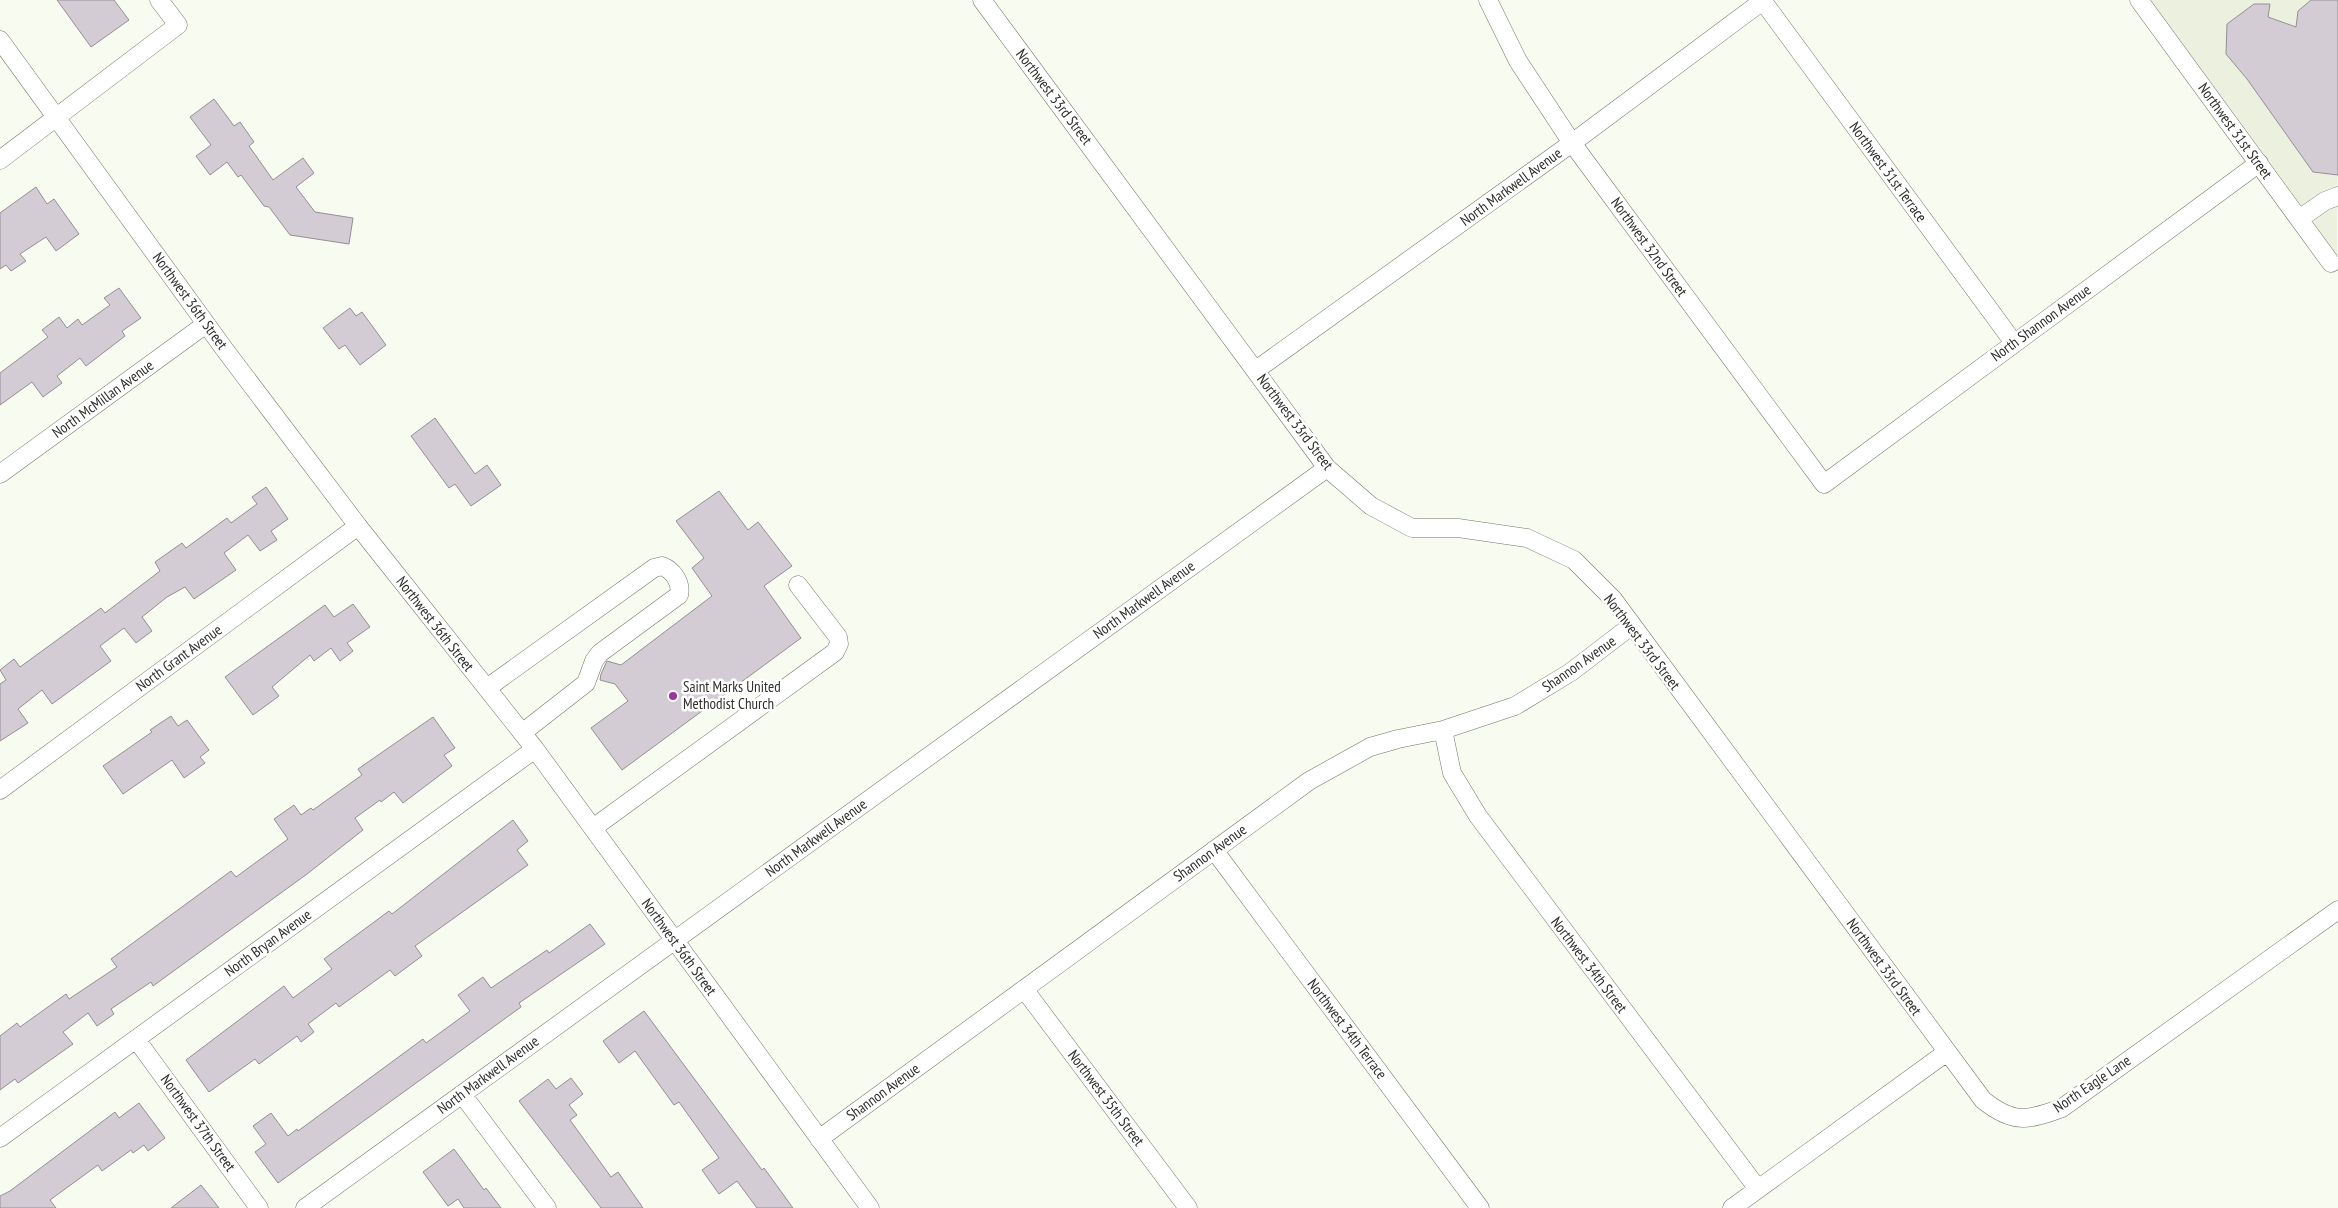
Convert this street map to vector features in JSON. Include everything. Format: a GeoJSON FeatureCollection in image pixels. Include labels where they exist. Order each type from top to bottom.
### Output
{"type":"FeatureCollection","features":[{"type":"Feature","properties":{"kind":"street"},"geometry":{"type":"LineString","coordinates":[[0,160],[178,25],[159,0]]}},
{"type":"Feature","properties":{"kind":"street","name":"Northwest 33rd Street"},"geometry":{"type":"LineString","coordinates":[[982,0],[1327,468],[1371,506],[1412,528],[1458,528],[1527,538],[1574,560],[1613,599],[1631,626],[1947,1052]]}},
{"type":"Feature","properties":{"kind":"street","name":"Northwest 32nd Street"},"geometry":{"type":"LineString","coordinates":[[1488,0],[1518,61],[1572,143],[1824,484]]}},
{"type":"Feature","properties":{"kind":"street","name":"North Markwell Avenue"},"geometry":{"type":"LineString","coordinates":[[1256,370],[1572,143],[1763,0]]}},
{"type":"Feature","properties":{"kind":"street","name":"Northwest 31st Terrace"},"geometry":{"type":"LineString","coordinates":[[1763,0],[2014,343]]}},
{"type":"Feature","properties":{"kind":"street","name":"Northwest 31st Street"},"geometry":{"type":"LineString","coordinates":[[2139,0],[2331,263]]}},
{"type":"Feature","properties":{"kind":"street","name":"Northwest 36th Street"},"geometry":{"type":"LineString","coordinates":[[0,40],[206,324],[358,526],[535,749],[870,1208]]}},
{"type":"Feature","properties":{"kind":"street","name":"North Shannon Avenue"},"geometry":{"type":"LineString","coordinates":[[1824,484],[2259,163]]}},
{"type":"Feature","properties":{"kind":"street"},"geometry":{"type":"LineString","coordinates":[[2299,219],[2326,200],[2338,196]]}},
{"type":"Feature","properties":{"kind":"street","name":"North McMillan Avenue"},"geometry":{"type":"LineString","coordinates":[[0,474],[206,324]]}},
{"type":"Feature","properties":{"kind":"street","name":"North Markwell Avenue"},"geometry":{"type":"LineString","coordinates":[[306,1208],[1327,468]]}},
{"type":"Feature","properties":{"kind":"street","name":"North Grant Avenue"},"geometry":{"type":"LineString","coordinates":[[0,790],[358,526]]}},
{"type":"Feature","properties":{"kind":"street"},"geometry":{"type":"LineString","coordinates":[[487,688],[654,568],[662,566],[674,574],[680,587],[679,595],[600,653],[594,661],[586,683],[522,733]]}},
{"type":"Feature","properties":{"kind":"street"},"geometry":{"type":"LineString","coordinates":[[593,828],[835,652],[839,644],[838,637],[798,585]]}},
{"type":"Feature","properties":{"kind":"street","name":"Shannon Avenue"},"geometry":{"type":"LineString","coordinates":[[819,1139],[1309,781],[1370,747],[1443,730],[1515,706],[1541,692],[1571,672],[1631,626]]}},
{"type":"Feature","properties":{"kind":"street","name":"Northwest 34th Street"},"geometry":{"type":"LineString","coordinates":[[1443,730],[1452,773],[1478,816],[1758,1189]]}},
{"type":"Feature","properties":{"kind":"street","name":"North Bryan Avenue"},"geometry":{"type":"LineString","coordinates":[[0,1138],[535,749]]}},
{"type":"Feature","properties":{"kind":"street","name":"Northwest 34th Terrace"},"geometry":{"type":"LineString","coordinates":[[1214,850],[1480,1208]]}},
{"type":"Feature","properties":{"kind":"street","name":"North Eagle Lane"},"geometry":{"type":"LineString","coordinates":[[1947,1052],[1983,1100],[2000,1114],[2020,1118],[2037,1117],[2062,1108],[2338,910]]}},
{"type":"Feature","properties":{"kind":"street","name":"Northwest 35th Street"},"geometry":{"type":"LineString","coordinates":[[1024,989],[1188,1208]]}},
{"type":"Feature","properties":{"kind":"street","name":"Northwest 37th Street"},"geometry":{"type":"LineString","coordinates":[[136,1039],[259,1208]]}},
{"type":"Feature","properties":{"kind":"street"},"geometry":{"type":"LineString","coordinates":[[1732,1208],[1947,1052]]}},
{"type":"Feature","properties":{"kind":"street"},"geometry":{"type":"LineString","coordinates":[[462,1094],[547,1208]]}},
{"type":"Feature","properties":{"kind":"shaded area"},"geometry":{"type":"Polygon","coordinates":[[[2151,0],[2338,0],[2337,258],[2151,0]]]}},
{"type":"Feature","properties":{"kind":"building"},"geometry":{"type":"Polygon","coordinates":[[[57,0],[114,0],[129,20],[91,47],[57,0]]]}},
{"type":"Feature","properties":{"kind":"building"},"geometry":{"type":"Polygon","coordinates":[[[2311,0],[2338,0],[2338,175],[2313,172],[2247,79],[2226,54],[2227,24],[2254,4],[2270,4],[2268,17],[2296,27],[2298,11],[2311,0]]]}},
{"type":"Feature","properties":{"kind":"building"},"geometry":{"type":"Polygon","coordinates":[[[214,99],[234,126],[240,122],[254,142],[249,146],[273,180],[303,158],[314,173],[296,187],[315,212],[353,218],[349,244],[290,235],[269,207],[264,206],[241,175],[238,177],[227,162],[210,175],[196,156],[211,145],[190,117],[214,99]]]}},
{"type":"Feature","properties":{"kind":"building"},"geometry":{"type":"Polygon","coordinates":[[[36,187],[47,204],[54,199],[79,234],[56,251],[46,237],[20,254],[26,261],[11,271],[6,265],[0,269],[0,213],[36,187]]]}},
{"type":"Feature","properties":{"kind":"building"},"geometry":{"type":"Polygon","coordinates":[[[119,288],[141,318],[122,331],[125,336],[86,366],[80,358],[57,376],[62,383],[43,397],[32,382],[0,405],[0,373],[48,337],[42,330],[59,317],[67,328],[78,319],[82,325],[110,305],[104,298],[119,288]]]}},
{"type":"Feature","properties":{"kind":"building"},"geometry":{"type":"Polygon","coordinates":[[[350,308],[356,316],[362,312],[386,345],[360,365],[345,345],[339,349],[323,328],[350,308]]]}},
{"type":"Feature","properties":{"kind":"building"},"geometry":{"type":"Polygon","coordinates":[[[435,418],[475,474],[487,465],[501,485],[471,506],[455,484],[449,488],[411,436],[435,418]]]}},
{"type":"Feature","properties":{"kind":"building"},"geometry":{"type":"Polygon","coordinates":[[[266,487],[288,519],[271,531],[277,540],[260,551],[248,535],[224,553],[236,570],[194,599],[185,587],[167,597],[142,617],[152,631],[136,643],[124,628],[100,646],[111,661],[52,704],[42,690],[18,709],[28,723],[0,741],[0,684],[6,680],[0,670],[14,659],[20,667],[101,608],[105,613],[160,571],[155,562],[182,543],[186,548],[227,518],[231,523],[257,504],[252,497],[266,487]]]}},
{"type":"Feature","properties":{"kind":"building"},"geometry":{"type":"Polygon","coordinates":[[[719,491],[748,530],[758,522],[792,566],[764,586],[801,638],[622,770],[591,728],[628,701],[615,684],[600,680],[601,674],[607,661],[621,665],[712,596],[692,568],[704,558],[676,521],[719,491]]]}},
{"type":"Feature","properties":{"kind":"building"},"geometry":{"type":"Polygon","coordinates":[[[353,604],[370,627],[347,643],[353,651],[340,661],[331,648],[314,661],[310,655],[272,687],[279,696],[253,715],[225,677],[325,605],[334,617],[353,604]]]}},
{"type":"Feature","properties":{"kind":"building"},"geometry":{"type":"Polygon","coordinates":[[[171,716],[178,726],[187,720],[209,750],[200,757],[205,763],[184,778],[172,760],[123,794],[103,766],[152,732],[150,730],[171,716]]]}},
{"type":"Feature","properties":{"kind":"building"},"geometry":{"type":"Polygon","coordinates":[[[433,717],[455,748],[444,755],[452,766],[403,803],[394,792],[381,802],[380,800],[355,818],[363,830],[307,874],[153,986],[151,982],[111,1009],[114,1014],[97,1026],[88,1013],[63,1032],[73,1044],[18,1083],[15,1079],[0,1090],[0,1036],[17,1023],[20,1027],[66,994],[69,999],[117,967],[111,959],[231,871],[236,877],[288,839],[274,819],[294,805],[301,815],[311,808],[313,810],[362,775],[358,769],[433,717]]]}},
{"type":"Feature","properties":{"kind":"building"},"geometry":{"type":"Polygon","coordinates":[[[513,820],[528,841],[517,850],[528,865],[415,946],[422,956],[395,976],[390,970],[339,1007],[336,1003],[308,1024],[314,1032],[301,1042],[297,1036],[259,1064],[255,1059],[209,1092],[186,1060],[284,986],[293,998],[332,969],[324,959],[389,911],[392,914],[513,820]]]}},
{"type":"Feature","properties":{"kind":"building"},"geometry":{"type":"Polygon","coordinates":[[[590,924],[605,944],[519,1003],[521,1007],[278,1183],[255,1152],[266,1144],[253,1126],[271,1113],[288,1136],[297,1129],[298,1131],[423,1039],[426,1043],[470,1011],[458,995],[483,977],[491,988],[547,950],[549,953],[590,924]]]}},
{"type":"Feature","properties":{"kind":"building"},"geometry":{"type":"Polygon","coordinates":[[[644,1011],[762,1170],[764,1168],[793,1208],[757,1208],[737,1181],[719,1194],[702,1170],[719,1158],[679,1102],[674,1105],[635,1051],[619,1063],[603,1041],[644,1011]]]}},
{"type":"Feature","properties":{"kind":"building"},"geometry":{"type":"Polygon","coordinates":[[[571,1078],[583,1094],[569,1105],[577,1115],[570,1120],[611,1177],[618,1172],[643,1208],[601,1208],[519,1101],[548,1079],[556,1089],[571,1078]]]}},
{"type":"Feature","properties":{"kind":"building"},"geometry":{"type":"Polygon","coordinates":[[[139,1103],[165,1138],[148,1151],[144,1145],[133,1153],[131,1150],[102,1171],[98,1165],[50,1200],[56,1208],[0,1208],[0,1196],[10,1191],[115,1112],[119,1118],[139,1103]]]}},
{"type":"Feature","properties":{"kind":"building"},"geometry":{"type":"Polygon","coordinates":[[[454,1149],[484,1190],[486,1188],[501,1208],[464,1208],[458,1199],[448,1206],[423,1172],[454,1149]]]}},
{"type":"Feature","properties":{"kind":"building"},"geometry":{"type":"Polygon","coordinates":[[[201,1185],[219,1208],[171,1208],[201,1185]]]}},
{"type":"Feature","properties":{"kind":"place","name":"Saint Marks United Methodist Church"},"geometry":{"type":"Point","coordinates":[673,696]}}]}
